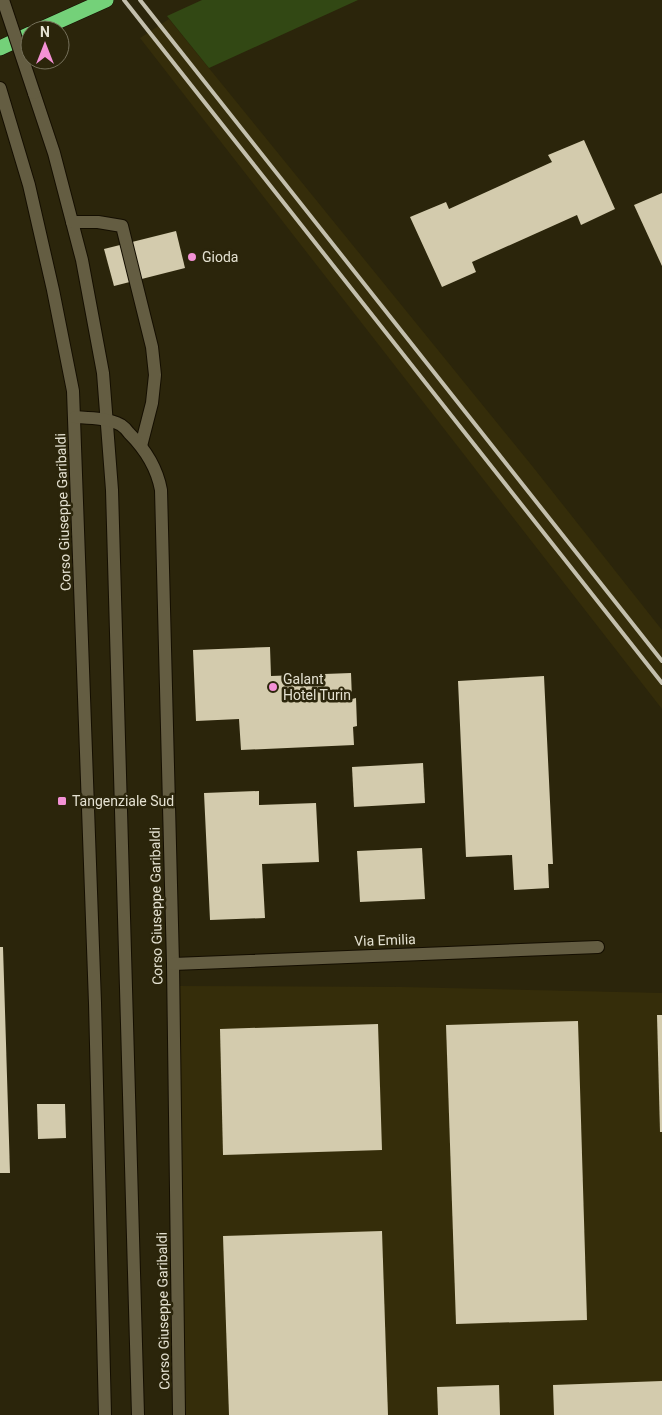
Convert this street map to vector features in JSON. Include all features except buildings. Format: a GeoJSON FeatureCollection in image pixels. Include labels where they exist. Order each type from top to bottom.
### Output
{"type":"FeatureCollection","features":[{"type":"Feature","properties":{"kind":"highway"},"geometry":{"type":"LineString","coordinates":[[61,20],[106,0]]}},
{"type":"Feature","properties":{"kind":"highway"},"geometry":{"type":"LineString","coordinates":[[0,48],[20,39]]}},
{"type":"Feature","properties":{"kind":"street","name":"Corso Giuseppe Garibaldi"},"geometry":{"type":"LineString","coordinates":[[3,0],[54,153],[82,260],[103,373],[112,490],[138,1415]]}},
{"type":"Feature","properties":{"kind":"street","name":"Corso Giuseppe Garibaldi"},"geometry":{"type":"LineString","coordinates":[[2,95],[29,185],[53,290],[73,392],[75,417],[95,993],[105,1415]]}},
{"type":"Feature","properties":{"kind":"street"},"geometry":{"type":"LineString","coordinates":[[72,222],[98,222],[122,226],[152,347],[155,375],[152,403],[141,446]]}},
{"type":"Feature","properties":{"kind":"street","name":"Corso Giuseppe Garibaldi"},"geometry":{"type":"LineString","coordinates":[[75,417],[99,419],[122,425],[148,456],[159,480],[173,964],[179,1415]]}},
{"type":"Feature","properties":{"kind":"street","name":"Via Emilia"},"geometry":{"type":"LineString","coordinates":[[173,964],[598,947]]}},
{"type":"Feature","properties":{"kind":"shaded area"},"geometry":{"type":"Polygon","coordinates":[[[169,19],[533,467],[662,630],[662,709],[140,38],[169,19]]]}},
{"type":"Feature","properties":{"kind":"shaded area"},"geometry":{"type":"Polygon","coordinates":[[[173,986],[402,987],[662,993],[662,1415],[179,1415],[173,986]]]}},
{"type":"Feature","properties":{"kind":"green space"},"geometry":{"type":"Polygon","coordinates":[[[202,0],[358,0],[209,68],[167,16],[202,0]]]}},
{"type":"Feature","properties":{"kind":"railway"},"geometry":{"type":"LineString","coordinates":[[124,0],[662,683]]}},
{"type":"Feature","properties":{"kind":"railway"},"geometry":{"type":"LineString","coordinates":[[140,0],[662,661]]}},
{"type":"Feature","properties":{"kind":"place","name":"Gioda"},"geometry":{"type":"Point","coordinates":[192,257]}},
{"type":"Feature","properties":{"kind":"place","name":"Galant Hotel Turin"},"geometry":{"type":"Point","coordinates":[273,687]}},
{"type":"Feature","properties":{"kind":"place","name":"Tangenziale Sud"},"geometry":{"type":"Point","coordinates":[62,801]}}]}
